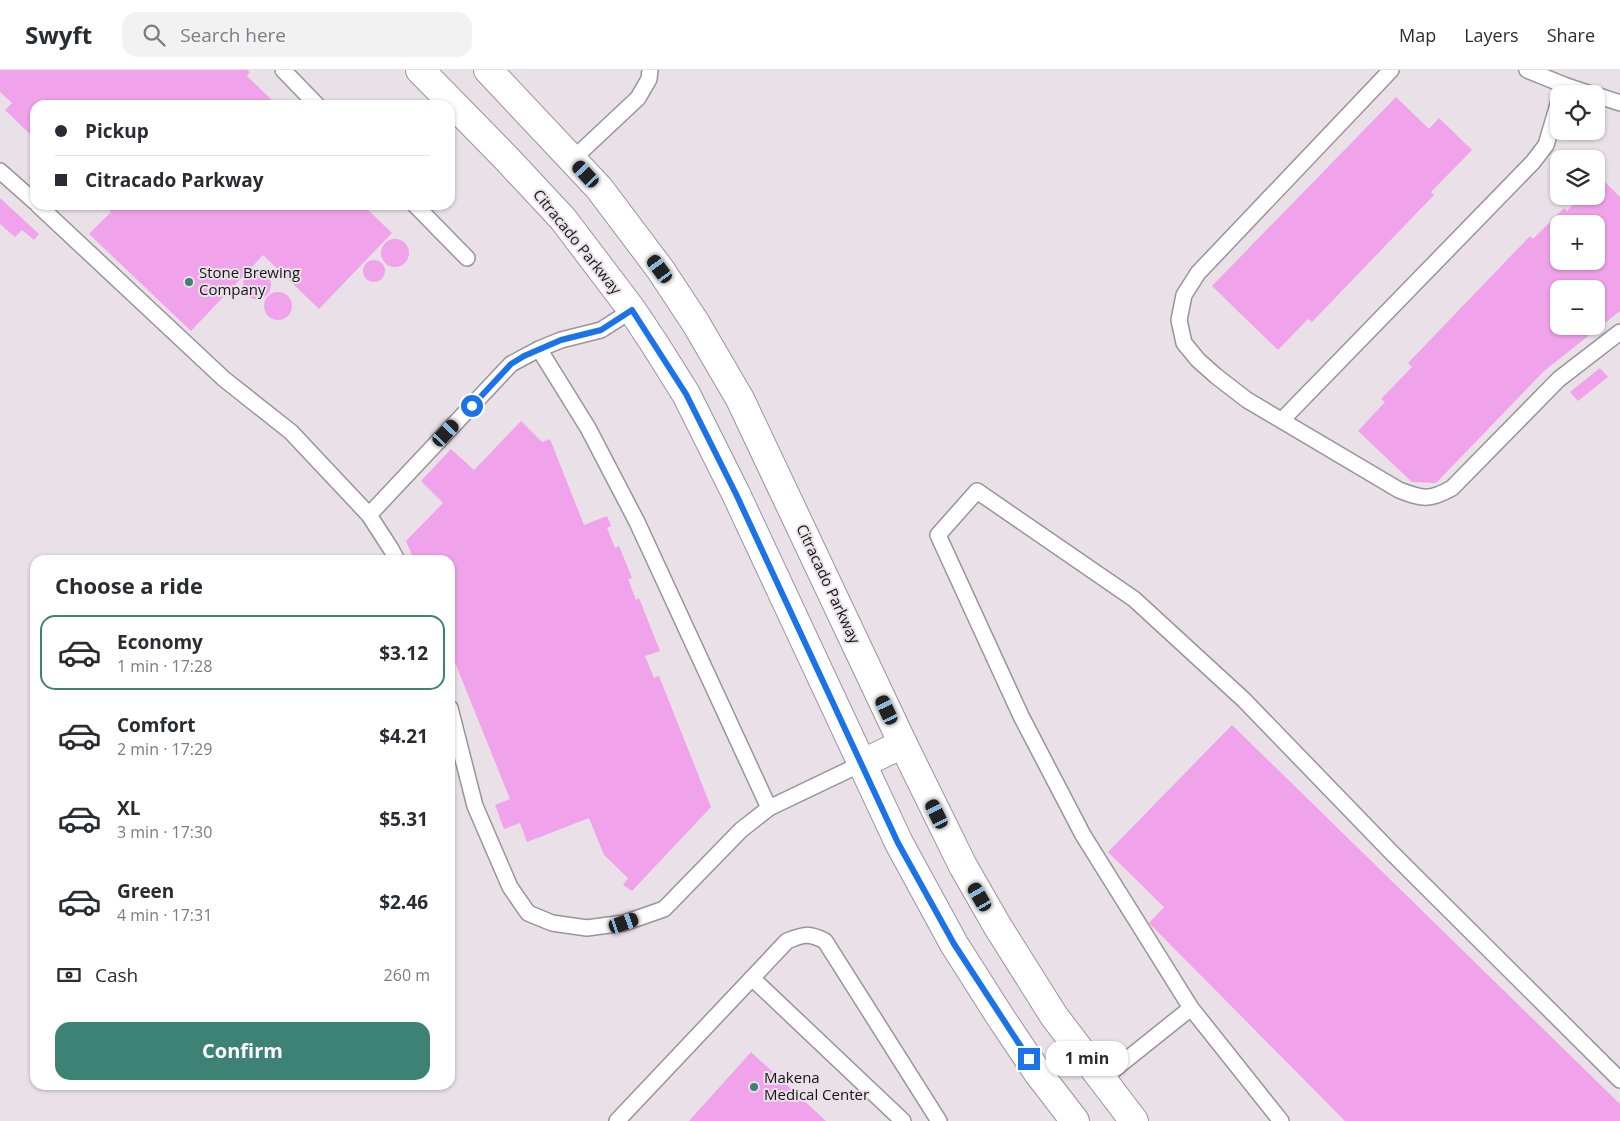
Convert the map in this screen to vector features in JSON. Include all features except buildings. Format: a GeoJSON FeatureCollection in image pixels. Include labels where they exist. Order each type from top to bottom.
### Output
{"type":"FeatureCollection","features":[{"type":"Feature","properties":{"kind":"main road","name":"Citracado Parkway"},"geometry":{"type":"LineString","coordinates":[[420,70],[449,100]]}},
{"type":"Feature","properties":{"kind":"main road","name":"Citracado Parkway"},"geometry":{"type":"LineString","coordinates":[[488,70],[604,193],[660,269],[719,362],[744,408],[903,744],[963,866],[998,928],[1054,1016],[1134,1121]]}},
{"type":"Feature","properties":{"kind":"main road","name":"Citracado Parkway"},"geometry":{"type":"LineString","coordinates":[[455,106],[563,220],[632,310],[654,343],[690,402],[736,494],[898,843],[954,944],[1017,1042],[1075,1121]]}},
{"type":"Feature","properties":{"kind":"main road"},"geometry":{"type":"LineString","coordinates":[[861,764],[903,744]]}},
{"type":"Feature","properties":{"kind":"lane"},"geometry":{"type":"LineString","coordinates":[[283,70],[313,100]]}},
{"type":"Feature","properties":{"kind":"lane"},"geometry":{"type":"LineString","coordinates":[[573,159],[638,98],[649,79],[650,70]]}},
{"type":"Feature","properties":{"kind":"lane"},"geometry":{"type":"LineString","coordinates":[[1391,70],[1198,273],[1184,296],[1179,320],[1184,343],[1198,360],[1247,400],[1399,490],[1417,497],[1435,497],[1452,488],[1559,379],[1620,332]]}},
{"type":"Feature","properties":{"kind":"lane"},"geometry":{"type":"LineString","coordinates":[[1527,70],[1553,85]]}},
{"type":"Feature","properties":{"kind":"lane"},"geometry":{"type":"LineString","coordinates":[[1605,99],[1620,103]]}},
{"type":"Feature","properties":{"kind":"lane"},"geometry":{"type":"LineString","coordinates":[[1282,420],[1533,162],[1546,144],[1550,131]]}},
{"type":"Feature","properties":{"kind":"lane"},"geometry":{"type":"LineString","coordinates":[[0,171],[30,198]]}},
{"type":"Feature","properties":{"kind":"lane"},"geometry":{"type":"LineString","coordinates":[[43,210],[224,378],[291,432],[369,515],[394,555]]}},
{"type":"Feature","properties":{"kind":"lane"},"geometry":{"type":"LineString","coordinates":[[420,210],[467,258]]}},
{"type":"Feature","properties":{"kind":"lane"},"geometry":{"type":"LineString","coordinates":[[369,515],[511,364],[561,340],[601,330],[632,310]]}},
{"type":"Feature","properties":{"kind":"lane"},"geometry":{"type":"LineString","coordinates":[[539,349],[588,428],[637,522],[770,808]]}},
{"type":"Feature","properties":{"kind":"lane"},"geometry":{"type":"LineString","coordinates":[[1281,1121],[1191,1008],[1083,835],[1021,716],[938,535],[977,492],[1134,598],[1244,700],[1392,854],[1620,1080]]}},
{"type":"Feature","properties":{"kind":"lane"},"geometry":{"type":"LineString","coordinates":[[455,728],[475,806],[510,887],[528,913],[552,923],[587,928],[624,923],[664,909],[741,830],[770,808],[861,764]]}},
{"type":"Feature","properties":{"kind":"lane"},"geometry":{"type":"LineString","coordinates":[[617,1121],[787,941],[801,935],[814,935],[825,941],[939,1121]]}},
{"type":"Feature","properties":{"kind":"lane"},"geometry":{"type":"LineString","coordinates":[[752,978],[903,1121]]}},
{"type":"Feature","properties":{"kind":"lane"},"geometry":{"type":"LineString","coordinates":[[1101,1080],[1191,1008]]}},
{"type":"Feature","properties":{"kind":"place","name":"Stone Brewing Company"},"geometry":{"type":"Point","coordinates":[189,282]}},
{"type":"Feature","properties":{"kind":"place","name":"Makena Medical Center"},"geometry":{"type":"Point","coordinates":[754,1087]}},
{"type":"Feature","properties":{"kind":"route"},"geometry":{"type":"LineString","coordinates":[[472,406],[511,364],[524,356],[561,340],[601,330],[632,310],[686,394],[736,494],[898,843],[954,944],[1029,1059]]}}]}
